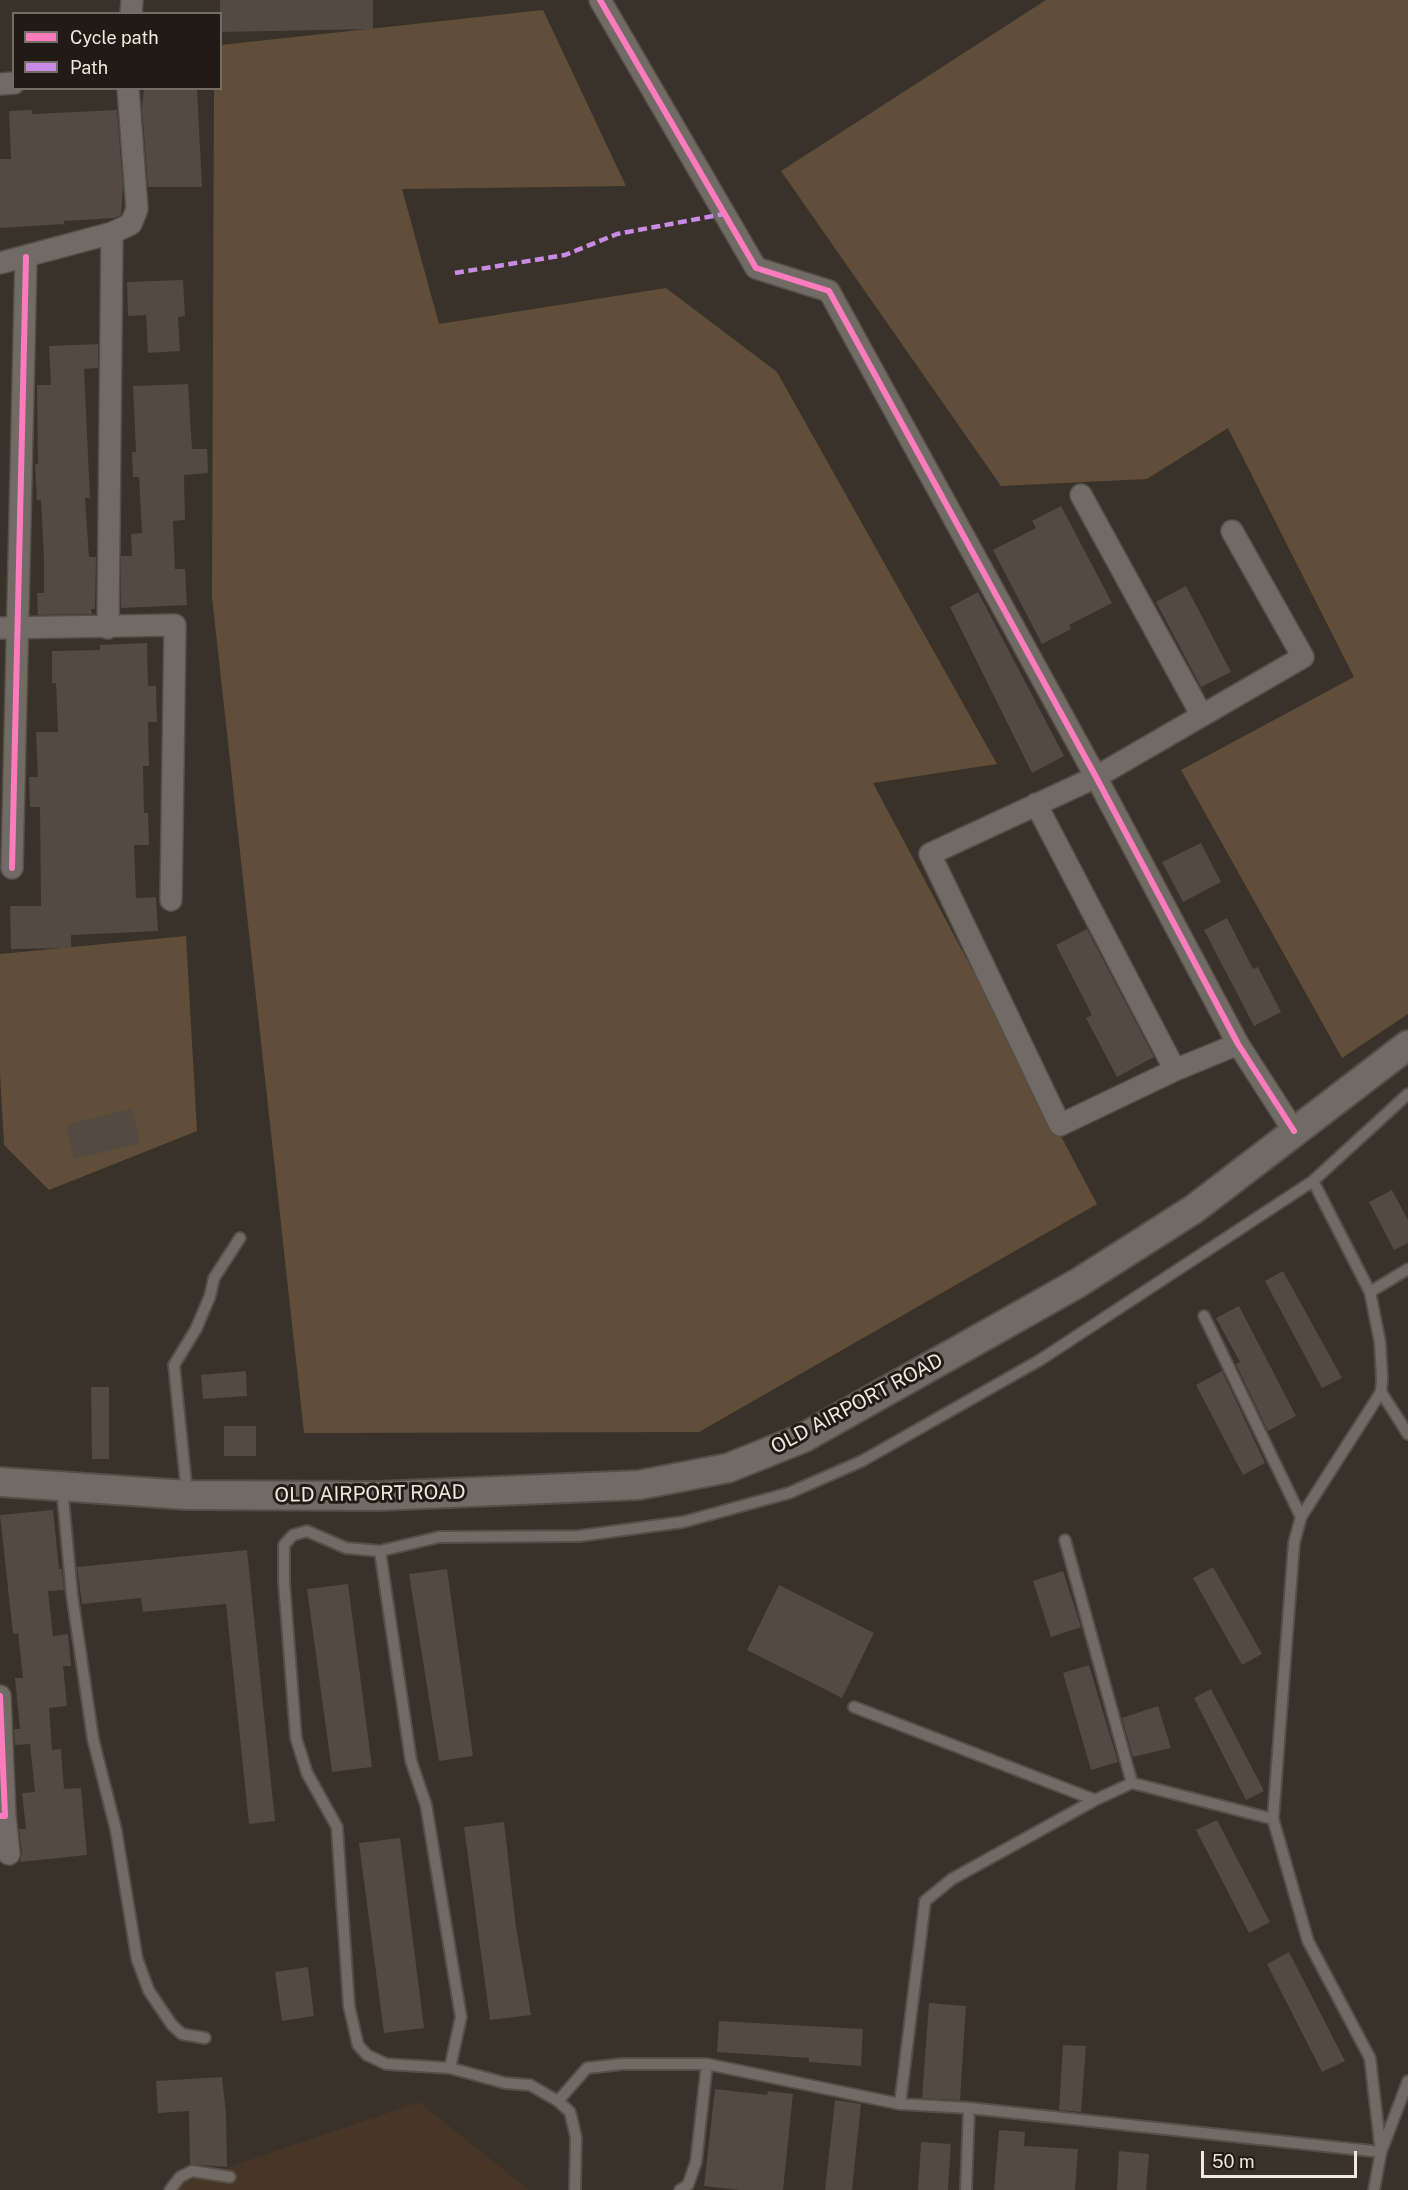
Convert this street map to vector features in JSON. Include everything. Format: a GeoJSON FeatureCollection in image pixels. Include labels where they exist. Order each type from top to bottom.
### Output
{"type":"FeatureCollection","features":[{"type":"Feature","properties":{"kind":"main road","name":"OLD AIRPORT ROAD"},"geometry":{"type":"LineString","coordinates":[[0,1482],[187,1495],[378,1496],[639,1485],[728,1468],[803,1438],[1078,1283],[1194,1209],[1408,1045]]}},
{"type":"Feature","properties":{"kind":"street"},"geometry":{"type":"LineString","coordinates":[[600,0],[756,268],[829,291],[1096,777],[1238,1044],[1294,1131]]}},
{"type":"Feature","properties":{"kind":"street"},"geometry":{"type":"LineString","coordinates":[[0,264],[112,233],[131,224],[137,209],[128,90]]}},
{"type":"Feature","properties":{"kind":"street"},"geometry":{"type":"LineString","coordinates":[[108,628],[112,233]]}},
{"type":"Feature","properties":{"kind":"street"},"geometry":{"type":"LineString","coordinates":[[12,868],[9,628],[26,257]]}},
{"type":"Feature","properties":{"kind":"street"},"geometry":{"type":"LineString","coordinates":[[1081,495],[1201,714]]}},
{"type":"Feature","properties":{"kind":"street"},"geometry":{"type":"LineString","coordinates":[[1232,531],[1303,657],[1201,714],[1096,777],[930,854],[1060,1125],[1175,1070],[1238,1044]]}},
{"type":"Feature","properties":{"kind":"street"},"geometry":{"type":"LineString","coordinates":[[9,628],[175,625],[171,900]]}},
{"type":"Feature","properties":{"kind":"street"},"geometry":{"type":"LineString","coordinates":[[1036,804],[1175,1070]]}},
{"type":"Feature","properties":{"kind":"street"},"geometry":{"type":"LineString","coordinates":[[0,1696],[3,1816],[9,1854]]}},
{"type":"Feature","properties":{"kind":"lane"},"geometry":{"type":"LineString","coordinates":[[575,2190],[576,2137],[570,2112],[558,2101],[530,2085],[505,2083],[450,2068],[386,2064],[367,2055],[358,2045],[349,2006],[337,1827],[307,1773],[296,1738],[284,1582],[284,1545],[293,1535],[307,1531],[346,1548],[380,1551],[439,1537],[579,1536],[683,1522],[789,1493],[862,1461],[1040,1360],[1313,1181],[1408,1094]]}},
{"type":"Feature","properties":{"kind":"lane"},"geometry":{"type":"LineString","coordinates":[[1313,1181],[1370,1292],[1380,1342],[1382,1392],[1408,1434]]}},
{"type":"Feature","properties":{"kind":"lane"},"geometry":{"type":"LineString","coordinates":[[187,1495],[174,1365],[196,1329],[210,1296],[214,1278],[240,1238]]}},
{"type":"Feature","properties":{"kind":"lane"},"geometry":{"type":"LineString","coordinates":[[1370,1292],[1408,1269]]}},
{"type":"Feature","properties":{"kind":"lane"},"geometry":{"type":"LineString","coordinates":[[1204,1316],[1301,1517]]}},
{"type":"Feature","properties":{"kind":"lane"},"geometry":{"type":"LineString","coordinates":[[1381,2152],[1370,2058],[1308,1941],[1274,1819],[1293,1543],[1301,1517],[1382,1392]]}},
{"type":"Feature","properties":{"kind":"lane"},"geometry":{"type":"LineString","coordinates":[[62,1488],[72,1595],[93,1739],[116,1830],[137,1959],[149,1990],[172,2025],[182,2034],[205,2038]]}},
{"type":"Feature","properties":{"kind":"lane"},"geometry":{"type":"LineString","coordinates":[[1065,1540],[1132,1783]]}},
{"type":"Feature","properties":{"kind":"lane"},"geometry":{"type":"LineString","coordinates":[[380,1551],[411,1761],[426,1805],[461,2017],[450,2068]]}},
{"type":"Feature","properties":{"kind":"lane"},"geometry":{"type":"LineString","coordinates":[[854,1707],[1095,1800]]}},
{"type":"Feature","properties":{"kind":"lane"},"geometry":{"type":"LineString","coordinates":[[900,2104],[925,1901],[952,1879],[1095,1800],[1132,1783],[1274,1819]]}},
{"type":"Feature","properties":{"kind":"lane"},"geometry":{"type":"LineString","coordinates":[[558,2101],[587,2068],[622,2064],[708,2064],[900,2104],[969,2109],[1381,2152]]}},
{"type":"Feature","properties":{"kind":"lane"},"geometry":{"type":"LineString","coordinates":[[680,2190],[688,2186],[696,2162],[708,2064]]}},
{"type":"Feature","properties":{"kind":"lane"},"geometry":{"type":"LineString","coordinates":[[1374,2190],[1381,2152],[1408,2081]]}},
{"type":"Feature","properties":{"kind":"lane"},"geometry":{"type":"LineString","coordinates":[[966,2190],[969,2109]]}},
{"type":"Feature","properties":{"kind":"lane"},"geometry":{"type":"LineString","coordinates":[[170,2190],[180,2177],[192,2171],[230,2177]]}},
{"type":"Feature","properties":{"kind":"shaded area"},"geometry":{"type":"Polygon","coordinates":[[[1046,0],[1408,0],[1408,1014],[1342,1058],[1181,770],[1354,677],[1228,428],[1147,479],[1001,486],[781,171],[1046,0]]]}},
{"type":"Feature","properties":{"kind":"shaded area"},"geometry":{"type":"Polygon","coordinates":[[[543,10],[626,186],[402,189],[439,324],[666,288],[777,372],[997,764],[873,783],[1097,1204],[699,1432],[304,1433],[212,597],[214,90],[222,90],[222,45],[543,10]]]}},
{"type":"Feature","properties":{"kind":"shaded area"},"geometry":{"type":"Polygon","coordinates":[[[186,936],[197,1131],[49,1190],[4,1145],[0,1073],[0,954],[186,936]]]}},
{"type":"Feature","properties":{"kind":"shaded area"},"geometry":{"type":"Polygon","coordinates":[[[419,2102],[529,2190],[162,2190],[419,2102]]]}},
{"type":"Feature","properties":{"kind":"building"},"geometry":{"type":"Polygon","coordinates":[[[220,0],[373,0],[373,29],[222,32],[222,12],[220,12],[220,0]]]}},
{"type":"Feature","properties":{"kind":"building"},"geometry":{"type":"Polygon","coordinates":[[[144,90],[197,90],[202,187],[148,187],[142,109],[144,90]]]}},
{"type":"Feature","properties":{"kind":"building"},"geometry":{"type":"Polygon","coordinates":[[[32,110],[32,114],[117,110],[123,187],[121,215],[114,218],[64,221],[64,224],[0,228],[0,159],[11,159],[9,111],[32,110]]]}},
{"type":"Feature","properties":{"kind":"building"},"geometry":{"type":"Polygon","coordinates":[[[183,280],[185,316],[178,317],[180,351],[148,353],[146,315],[128,316],[127,282],[183,280]]]}},
{"type":"Feature","properties":{"kind":"building"},"geometry":{"type":"Polygon","coordinates":[[[98,344],[98,368],[84,369],[90,498],[85,498],[89,557],[96,557],[95,609],[91,609],[92,614],[38,615],[37,593],[44,593],[44,559],[41,500],[37,500],[35,464],[38,464],[37,385],[51,385],[49,346],[98,344]]]}},
{"type":"Feature","properties":{"kind":"building"},"geometry":{"type":"Polygon","coordinates":[[[188,384],[192,449],[207,449],[208,473],[184,475],[185,520],[173,521],[175,569],[185,569],[187,605],[121,608],[121,556],[132,556],[131,534],[142,533],[139,477],[133,477],[132,452],[136,452],[133,386],[188,384]]]}},
{"type":"Feature","properties":{"kind":"building"},"geometry":{"type":"Polygon","coordinates":[[[1061,506],[1112,603],[1069,625],[1071,629],[1042,644],[993,550],[1036,528],[1032,521],[1061,506]]]}},
{"type":"Feature","properties":{"kind":"building"},"geometry":{"type":"Polygon","coordinates":[[[1186,586],[1231,672],[1201,687],[1156,602],[1186,586]]]}},
{"type":"Feature","properties":{"kind":"building"},"geometry":{"type":"Polygon","coordinates":[[[978,592],[1064,756],[1032,773],[950,607],[978,592]]]}},
{"type":"Feature","properties":{"kind":"building"},"geometry":{"type":"Polygon","coordinates":[[[147,643],[148,686],[156,686],[157,722],[148,722],[149,766],[143,766],[144,813],[148,813],[149,845],[134,845],[136,898],[156,897],[158,931],[71,935],[71,948],[11,949],[10,906],[41,906],[40,807],[30,807],[29,777],[38,777],[36,732],[58,732],[56,683],[52,683],[52,651],[100,650],[100,645],[147,643]]]}},
{"type":"Feature","properties":{"kind":"building"},"geometry":{"type":"Polygon","coordinates":[[[1201,843],[1221,882],[1183,902],[1162,862],[1201,843]]]}},
{"type":"Feature","properties":{"kind":"building"},"geometry":{"type":"Polygon","coordinates":[[[1227,918],[1253,969],[1258,967],[1281,1012],[1254,1026],[1204,930],[1227,918]]]}},
{"type":"Feature","properties":{"kind":"building"},"geometry":{"type":"Polygon","coordinates":[[[1087,929],[1154,1057],[1117,1077],[1086,1018],[1092,1015],[1056,945],[1087,929]]]}},
{"type":"Feature","properties":{"kind":"building"},"geometry":{"type":"Polygon","coordinates":[[[132,1109],[140,1143],[74,1159],[66,1125],[132,1109]]]}},
{"type":"Feature","properties":{"kind":"building"},"geometry":{"type":"Polygon","coordinates":[[[1392,1190],[1408,1220],[1408,1243],[1394,1250],[1369,1202],[1392,1190]]]}},
{"type":"Feature","properties":{"kind":"building"},"geometry":{"type":"Polygon","coordinates":[[[1283,1271],[1342,1378],[1322,1388],[1265,1281],[1283,1271]]]}},
{"type":"Feature","properties":{"kind":"building"},"geometry":{"type":"Polygon","coordinates":[[[1239,1306],[1296,1416],[1268,1431],[1236,1364],[1240,1362],[1216,1318],[1239,1306]]]}},
{"type":"Feature","properties":{"kind":"building"},"geometry":{"type":"Polygon","coordinates":[[[246,1371],[247,1396],[203,1399],[201,1375],[246,1371]]]}},
{"type":"Feature","properties":{"kind":"building"},"geometry":{"type":"Polygon","coordinates":[[[1222,1371],[1265,1463],[1243,1475],[1196,1385],[1222,1371]]]}},
{"type":"Feature","properties":{"kind":"building"},"geometry":{"type":"Polygon","coordinates":[[[91,1387],[109,1387],[109,1459],[92,1459],[91,1387]]]}},
{"type":"Feature","properties":{"kind":"building"},"geometry":{"type":"Polygon","coordinates":[[[224,1426],[256,1426],[256,1456],[224,1456],[224,1426]]]}},
{"type":"Feature","properties":{"kind":"building"},"geometry":{"type":"Polygon","coordinates":[[[53,1510],[59,1569],[62,1569],[64,1590],[48,1591],[53,1636],[68,1634],[71,1666],[63,1666],[67,1706],[49,1708],[52,1750],[61,1749],[64,1789],[81,1788],[87,1855],[20,1862],[22,1853],[19,1829],[26,1829],[22,1793],[35,1792],[30,1744],[15,1745],[14,1729],[20,1729],[15,1678],[23,1678],[18,1633],[13,1634],[0,1515],[53,1510]]]}},
{"type":"Feature","properties":{"kind":"building"},"geometry":{"type":"Polygon","coordinates":[[[247,1550],[275,1821],[249,1824],[226,1604],[143,1612],[141,1598],[82,1604],[77,1567],[247,1550]]]}},
{"type":"Feature","properties":{"kind":"building"},"geometry":{"type":"Polygon","coordinates":[[[1213,1567],[1262,1654],[1242,1665],[1193,1578],[1213,1567]]]}},
{"type":"Feature","properties":{"kind":"building"},"geometry":{"type":"Polygon","coordinates":[[[447,1569],[473,1756],[439,1761],[409,1574],[447,1569]]]}},
{"type":"Feature","properties":{"kind":"building"},"geometry":{"type":"Polygon","coordinates":[[[1063,1571],[1081,1627],[1051,1637],[1033,1581],[1063,1571]]]}},
{"type":"Feature","properties":{"kind":"building"},"geometry":{"type":"Polygon","coordinates":[[[348,1584],[372,1767],[332,1772],[307,1589],[348,1584]]]}},
{"type":"Feature","properties":{"kind":"building"},"geometry":{"type":"Polygon","coordinates":[[[779,1585],[874,1633],[842,1698],[747,1650],[779,1585]]]}},
{"type":"Feature","properties":{"kind":"building"},"geometry":{"type":"Polygon","coordinates":[[[1089,1665],[1118,1762],[1091,1770],[1063,1673],[1089,1665]]]}},
{"type":"Feature","properties":{"kind":"building"},"geometry":{"type":"Polygon","coordinates":[[[1211,1689],[1264,1791],[1246,1800],[1194,1698],[1211,1689]]]}},
{"type":"Feature","properties":{"kind":"building"},"geometry":{"type":"Polygon","coordinates":[[[1158,1706],[1171,1748],[1133,1757],[1122,1718],[1158,1706]]]}},
{"type":"Feature","properties":{"kind":"building"},"geometry":{"type":"Polygon","coordinates":[[[1217,1820],[1270,1922],[1249,1933],[1196,1830],[1217,1820]]]}},
{"type":"Feature","properties":{"kind":"building"},"geometry":{"type":"Polygon","coordinates":[[[504,1822],[516,1927],[531,2015],[490,2020],[464,1827],[504,1822]]]}},
{"type":"Feature","properties":{"kind":"building"},"geometry":{"type":"Polygon","coordinates":[[[400,1838],[424,2028],[384,2033],[359,1843],[400,1838]]]}},
{"type":"Feature","properties":{"kind":"building"},"geometry":{"type":"Polygon","coordinates":[[[1289,1952],[1345,2061],[1322,2072],[1267,1964],[1289,1952]]]}},
{"type":"Feature","properties":{"kind":"building"},"geometry":{"type":"Polygon","coordinates":[[[308,1967],[314,2016],[282,2021],[275,1972],[308,1967]]]}},
{"type":"Feature","properties":{"kind":"building"},"geometry":{"type":"Polygon","coordinates":[[[929,2003],[966,2006],[960,2100],[922,2098],[929,2003]]]}},
{"type":"Feature","properties":{"kind":"building"},"geometry":{"type":"Polygon","coordinates":[[[719,2021],[863,2029],[861,2066],[809,2062],[809,2058],[717,2052],[719,2021]]]}},
{"type":"Feature","properties":{"kind":"building"},"geometry":{"type":"Polygon","coordinates":[[[1063,2045],[1086,2046],[1081,2112],[1059,2110],[1063,2045]]]}},
{"type":"Feature","properties":{"kind":"building"},"geometry":{"type":"Polygon","coordinates":[[[222,2077],[226,2113],[227,2167],[190,2164],[189,2111],[158,2113],[156,2081],[222,2077]]]}},
{"type":"Feature","properties":{"kind":"building"},"geometry":{"type":"Polygon","coordinates":[[[715,2089],[767,2095],[768,2091],[793,2094],[783,2190],[740,2190],[704,2186],[715,2089]]]}},
{"type":"Feature","properties":{"kind":"building"},"geometry":{"type":"Polygon","coordinates":[[[835,2100],[861,2104],[852,2190],[825,2190],[835,2100]]]}},
{"type":"Feature","properties":{"kind":"building"},"geometry":{"type":"Polygon","coordinates":[[[999,2130],[1025,2132],[1024,2146],[1078,2149],[1075,2190],[994,2190],[999,2130]]]}},
{"type":"Feature","properties":{"kind":"building"},"geometry":{"type":"Polygon","coordinates":[[[921,2142],[951,2144],[948,2190],[918,2190],[921,2142]]]}},
{"type":"Feature","properties":{"kind":"building"},"geometry":{"type":"Polygon","coordinates":[[[1119,2151],[1149,2154],[1146,2190],[1117,2190],[1119,2151]]]}},
{"type":"Feature","properties":{"kind":"marked path"},"geometry":{"type":"LineString","coordinates":[[455,273],[565,255],[617,234],[724,214]]}},
{"type":"Feature","properties":{"kind":"cycle path"},"geometry":{"type":"LineString","coordinates":[[600,0],[756,268],[829,291],[1096,777],[1238,1044],[1294,1131]]}},
{"type":"Feature","properties":{"kind":"cycle path"},"geometry":{"type":"LineString","coordinates":[[12,868],[26,257]]}},
{"type":"Feature","properties":{"kind":"cycle path"},"geometry":{"type":"LineString","coordinates":[[0,1696],[5,1816],[0,1816]]}}]}
